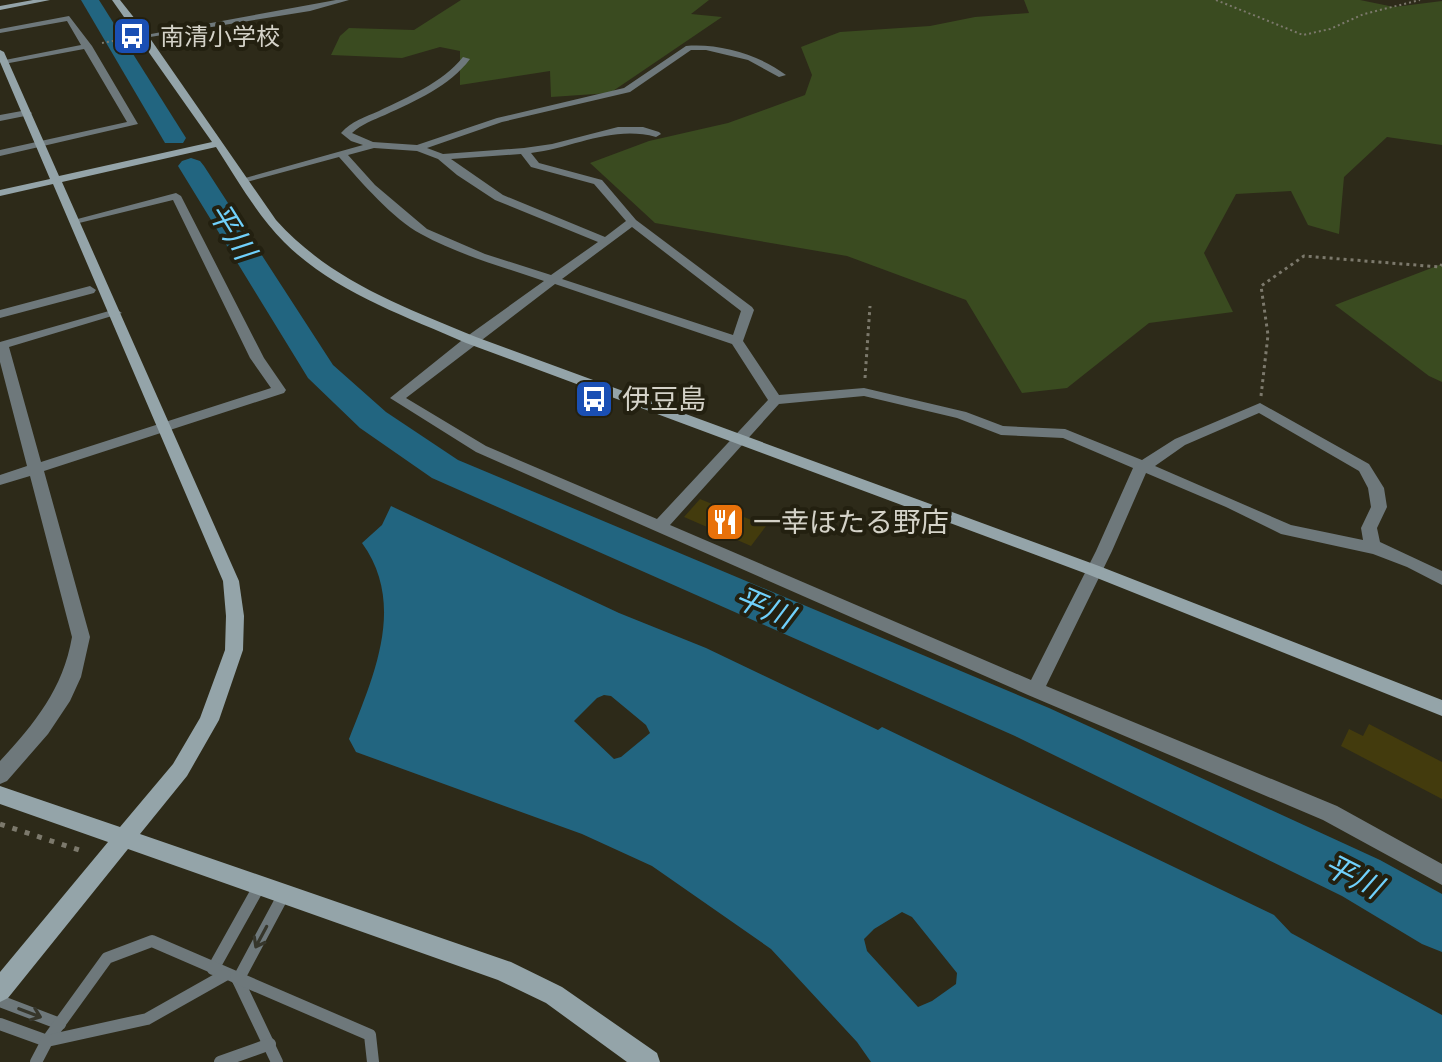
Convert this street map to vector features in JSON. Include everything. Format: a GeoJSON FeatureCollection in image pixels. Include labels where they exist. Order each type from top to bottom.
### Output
{"type":"FeatureCollection","features":[{"type":"Feature","properties":{"kind":"street"},"geometry":{"type":"LineString","coordinates":[[0,8],[46,0]]}},
{"type":"Feature","properties":{"kind":"street"},"geometry":{"type":"LineString","coordinates":[[116,0],[137,37],[279,231],[325,271],[371,297],[471,340],[1093,570],[1442,708]]}},
{"type":"Feature","properties":{"kind":"street"},"geometry":{"type":"LineString","coordinates":[[137,37],[310,9],[345,0]]}},
{"type":"Feature","properties":{"kind":"street"},"geometry":{"type":"LineString","coordinates":[[0,31],[69,18],[92,45],[133,124],[0,153]]}},
{"type":"Feature","properties":{"kind":"street"},"geometry":{"type":"LineString","coordinates":[[0,990],[180,770],[209,720],[234,650],[235,616],[231,581],[2,57],[92,45]]}},
{"type":"Feature","properties":{"kind":"street"},"geometry":{"type":"LineString","coordinates":[[418,148],[500,120],[627,90],[689,48],[739,55],[767,65],[782,75]]}},
{"type":"Feature","properties":{"kind":"street"},"geometry":{"type":"LineString","coordinates":[[466,59],[458,71],[444,80],[356,124],[346,133],[374,145],[418,148],[442,157],[468,181],[506,203],[606,241]]}},
{"type":"Feature","properties":{"kind":"street"},"geometry":{"type":"LineString","coordinates":[[0,118],[27,113]]}},
{"type":"Feature","properties":{"kind":"street"},"geometry":{"type":"LineString","coordinates":[[442,157],[555,147],[613,128],[633,128],[656,134]]}},
{"type":"Feature","properties":{"kind":"street"},"geometry":{"type":"LineString","coordinates":[[0,193],[217,144]]}},
{"type":"Feature","properties":{"kind":"street"},"geometry":{"type":"LineString","coordinates":[[243,180],[374,145]]}},
{"type":"Feature","properties":{"kind":"street"},"geometry":{"type":"LineString","coordinates":[[524,151],[535,165],[598,182],[632,222],[748,310],[737,341]]}},
{"type":"Feature","properties":{"kind":"street"},"geometry":{"type":"LineString","coordinates":[[341,153],[379,195],[423,231],[481,256],[737,341],[775,400]]}},
{"type":"Feature","properties":{"kind":"street"},"geometry":{"type":"LineString","coordinates":[[0,480],[279,390],[257,358],[176,196],[75,221]]}},
{"type":"Feature","properties":{"kind":"street"},"geometry":{"type":"LineString","coordinates":[[632,222],[397,398],[481,449],[1035,690],[1330,813],[1442,875]]}},
{"type":"Feature","properties":{"kind":"street"},"geometry":{"type":"LineString","coordinates":[[0,314],[90,290]]}},
{"type":"Feature","properties":{"kind":"street"},"geometry":{"type":"LineString","coordinates":[[0,775],[39,732],[67,693],[79,664],[81,637],[78,616],[1,346],[116,313]]}},
{"type":"Feature","properties":{"kind":"street"},"geometry":{"type":"LineString","coordinates":[[659,527],[775,400],[864,392],[961,415],[1001,430],[1065,434],[1231,503],[1287,530],[1376,549],[1413,563],[1442,579]]}},
{"type":"Feature","properties":{"kind":"street"},"geometry":{"type":"LineString","coordinates":[[1035,690],[1141,468],[1180,442],[1260,407],[1364,468],[1376,488],[1379,507],[1368,524],[1368,537],[1376,549]]}},
{"type":"Feature","properties":{"kind":"street"},"geometry":{"type":"LineString","coordinates":[[0,795],[503,970],[554,995],[648,1062]]}},
{"type":"Feature","properties":{"kind":"lane"},"geometry":{"type":"LineString","coordinates":[[225,975],[260,885]]}},
{"type":"Feature","properties":{"kind":"lane"},"geometry":{"type":"LineString","coordinates":[[0,1024],[47,1041],[147,1019],[225,975],[284,894]]}},
{"type":"Feature","properties":{"kind":"lane"},"geometry":{"type":"LineString","coordinates":[[36,1062],[47,1041],[107,958],[152,941],[370,1035],[373,1062]]}},
{"type":"Feature","properties":{"kind":"lane"},"geometry":{"type":"LineString","coordinates":[[225,975],[270,1044],[277,1062]]}},
{"type":"Feature","properties":{"kind":"lane"},"geometry":{"type":"LineString","coordinates":[[0,1001],[60,1024]]}},
{"type":"Feature","properties":{"kind":"lane"},"geometry":{"type":"LineString","coordinates":[[220,1062],[270,1044]]}},
{"type":"Feature","properties":{"kind":"path"},"geometry":{"type":"LineString","coordinates":[[1216,0],[1303,35],[1330,29],[1364,14],[1420,0]]}},
{"type":"Feature","properties":{"kind":"path"},"geometry":{"type":"LineString","coordinates":[[92,45],[137,37]]}},
{"type":"Feature","properties":{"kind":"path"},"geometry":{"type":"LineString","coordinates":[[1260,407],[1268,335],[1261,286],[1304,256],[1440,267],[1442,264]]}},
{"type":"Feature","properties":{"kind":"path"},"geometry":{"type":"LineString","coordinates":[[864,392],[870,306]]}},
{"type":"Feature","properties":{"kind":"path"},"geometry":{"type":"LineString","coordinates":[[0,824],[79,850]]}},
{"type":"Feature","properties":{"kind":"green space"},"geometry":{"type":"Polygon","coordinates":[[[461,0],[709,0],[691,14],[722,17],[610,93],[551,97],[550,71],[460,85],[460,51],[440,47],[402,58],[331,55],[340,36],[349,28],[414,30],[461,0]]]}},
{"type":"Feature","properties":{"kind":"green space"},"geometry":{"type":"Polygon","coordinates":[[[1024,0],[1360,0],[1394,7],[1442,1],[1442,145],[1387,137],[1344,177],[1339,234],[1308,225],[1291,191],[1236,194],[1204,253],[1233,312],[1149,323],[1067,388],[1022,393],[966,300],[847,256],[655,223],[590,163],[649,141],[728,123],[805,95],[812,75],[801,47],[840,32],[930,26],[975,17],[1029,13],[1024,0]]]}},
{"type":"Feature","properties":{"kind":"green space"},"geometry":{"type":"Polygon","coordinates":[[[1442,264],[1442,382],[1429,376],[1335,305],[1442,264]]]}},
{"type":"Feature","properties":{"kind":"water"},"geometry":{"type":"Polygon","coordinates":[[[391,506],[619,613],[706,648],[878,730],[882,727],[1274,915],[1291,933],[1442,1015],[1442,1062],[871,1062],[857,1042],[771,949],[652,866],[582,834],[356,752],[349,739],[376,666],[384,616],[382,591],[375,567],[362,543],[382,525],[391,506]],[[604,695],[574,721],[614,759],[621,757],[650,733],[646,725],[611,696],[604,695]],[[902,912],[864,939],[867,951],[918,1007],[956,984],[957,973],[912,917],[902,912]]]}},
{"type":"Feature","properties":{"kind":"building","name":"一幸ほたる野店"},"geometry":{"type":"Polygon","coordinates":[[[700,499],[766,526],[751,546],[684,517],[700,499]]]}},
{"type":"Feature","properties":{"kind":"building"},"geometry":{"type":"Polygon","coordinates":[[[1369,724],[1442,762],[1442,799],[1341,746],[1349,729],[1363,736],[1369,724]]]}},
{"type":"Feature","properties":{"kind":"waterway","name":"平川"},"geometry":{"type":"LineString","coordinates":[[90,0],[174,138]]}},
{"type":"Feature","properties":{"kind":"waterway","name":"平川"},"geometry":{"type":"LineString","coordinates":[[191,166],[320,371],[373,420],[445,469],[1032,722],[1361,878],[1442,924]]}},
{"type":"Feature","properties":{"kind":"place","name":"南清小学校"},"geometry":{"type":"Point","coordinates":[132,36]}},
{"type":"Feature","properties":{"kind":"place","name":"伊豆島"},"geometry":{"type":"Point","coordinates":[594,399]}},
{"type":"Feature","properties":{"kind":"place","name":"一幸ほたる野店"},"geometry":{"type":"Point","coordinates":[725,522]}}]}
